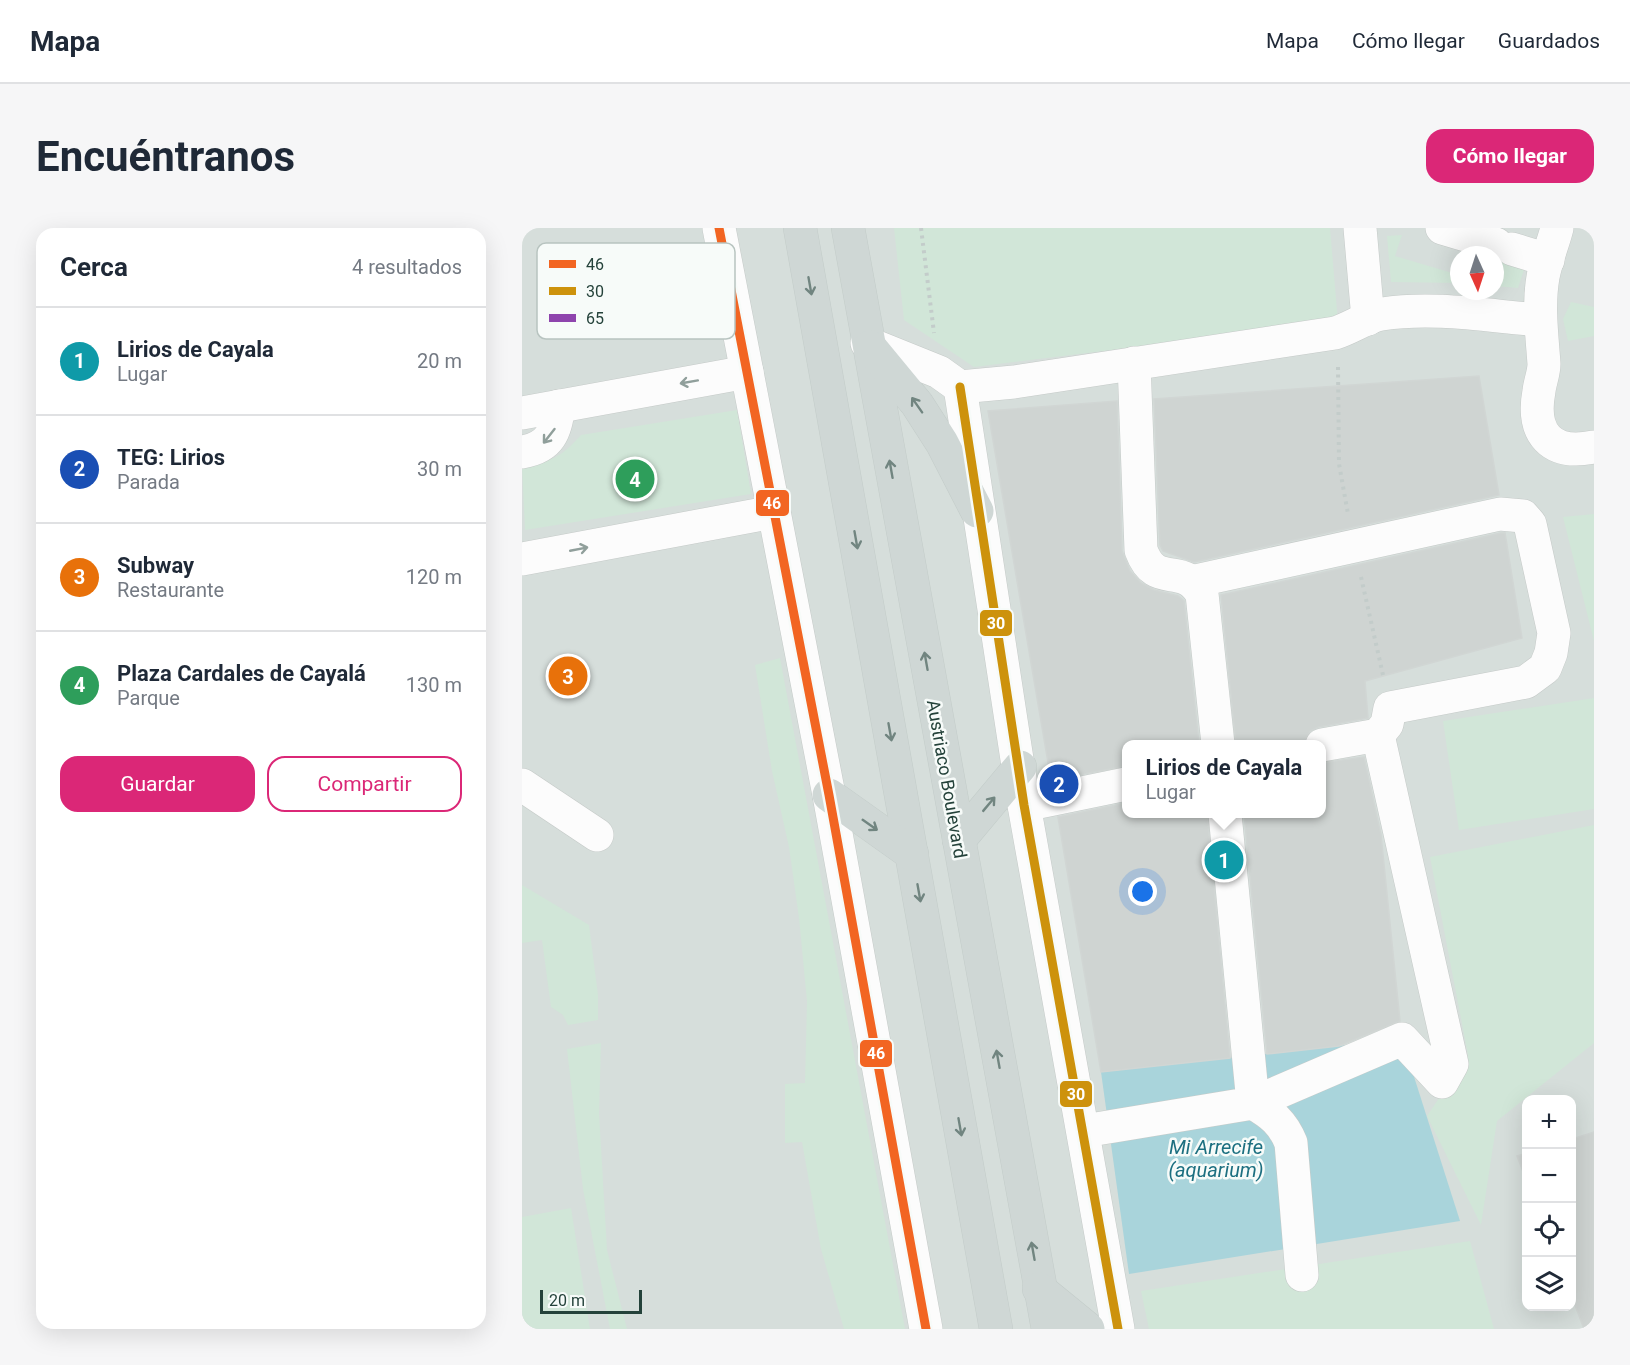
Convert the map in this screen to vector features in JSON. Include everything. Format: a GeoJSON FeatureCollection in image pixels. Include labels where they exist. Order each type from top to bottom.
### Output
{"type":"FeatureCollection","features":[{"type":"Feature","properties":{"kind":"main road"},"geometry":{"type":"LineString","coordinates":[[800,228],[996,1329]]}},
{"type":"Feature","properties":{"kind":"main road","name":"Austriaco Boulevard"},"geometry":{"type":"LineString","coordinates":[[848,228],[867,344],[1048,1329]]}},
{"type":"Feature","properties":{"kind":"main road"},"geometry":{"type":"LineString","coordinates":[[867,344],[917,404],[942,443],[977,511]]}},
{"type":"Feature","properties":{"kind":"main road"},"geometry":{"type":"LineString","coordinates":[[959,840],[1020,767]]}},
{"type":"Feature","properties":{"kind":"main road"},"geometry":{"type":"LineString","coordinates":[[829,795],[912,854]]}},
{"type":"Feature","properties":{"kind":"main road"},"geometry":{"type":"LineString","coordinates":[[1039,1289],[1088,1329]]}},
{"type":"Feature","properties":{"kind":"street"},"geometry":{"type":"LineString","coordinates":[[719,228],[722,243]]}},
{"type":"Feature","properties":{"kind":"street"},"geometry":{"type":"LineString","coordinates":[[1360,228],[1368,319]]}},
{"type":"Feature","properties":{"kind":"street"},"geometry":{"type":"LineString","coordinates":[[1442,228],[1548,260]]}},
{"type":"Feature","properties":{"kind":"street"},"geometry":{"type":"LineString","coordinates":[[1557,228],[1543,276],[1540,320],[1544,366],[1538,393],[1538,418],[1543,435],[1551,444],[1576,451],[1594,447]]}},
{"type":"Feature","properties":{"kind":"street"},"geometry":{"type":"LineString","coordinates":[[735,311],[829,795],[926,1329]]}},
{"type":"Feature","properties":{"kind":"street"},"geometry":{"type":"LineString","coordinates":[[867,344],[949,380],[1014,382],[1335,333],[1355,327],[1380,314],[1439,311],[1540,320]]}},
{"type":"Feature","properties":{"kind":"street"},"geometry":{"type":"LineString","coordinates":[[522,413],[559,406],[744,357]]}},
{"type":"Feature","properties":{"kind":"street"},"geometry":{"type":"LineString","coordinates":[[1134,363],[1141,550],[1147,566],[1159,574],[1178,574],[1195,582],[1202,594],[1218,740]]}},
{"type":"Feature","properties":{"kind":"street"},"geometry":{"type":"LineString","coordinates":[[949,380],[977,511],[1020,767],[1024,805],[1118,1329]]}},
{"type":"Feature","properties":{"kind":"street"},"geometry":{"type":"LineString","coordinates":[[522,452],[541,446],[549,438],[555,430],[559,406]]}},
{"type":"Feature","properties":{"kind":"street"},"geometry":{"type":"LineString","coordinates":[[522,560],[773,512]]}},
{"type":"Feature","properties":{"kind":"street"},"geometry":{"type":"LineString","coordinates":[[1195,582],[1500,514],[1512,513],[1523,516],[1530,524],[1554,633],[1551,653],[1545,668],[1526,682],[1390,708],[1387,724],[1378,735],[1326,745]]}},
{"type":"Feature","properties":{"kind":"street"},"geometry":{"type":"LineString","coordinates":[[1084,1131],[1253,1103],[1402,1039],[1443,1082],[1452,1064],[1378,735]]}},
{"type":"Feature","properties":{"kind":"street"},"geometry":{"type":"LineString","coordinates":[[522,785],[597,835]]}},
{"type":"Feature","properties":{"kind":"street"},"geometry":{"type":"LineString","coordinates":[[1024,805],[1122,785]]}},
{"type":"Feature","properties":{"kind":"street"},"geometry":{"type":"LineString","coordinates":[[1225,818],[1253,1103]]}},
{"type":"Feature","properties":{"kind":"street"},"geometry":{"type":"LineString","coordinates":[[1253,1103],[1272,1114],[1285,1129],[1291,1143],[1302,1275]]}},
{"type":"Feature","properties":{"kind":"path"},"geometry":{"type":"LineString","coordinates":[[921,228],[949,380]]}},
{"type":"Feature","properties":{"kind":"shaded area"},"geometry":{"type":"Polygon","coordinates":[[[522,228],[1594,228],[1594,1329],[522,1329],[522,228]]]}},
{"type":"Feature","properties":{"kind":"green space"},"geometry":{"type":"Polygon","coordinates":[[[894,228],[1330,228],[1338,322],[974,367],[904,320],[894,228]]]}},
{"type":"Feature","properties":{"kind":"green space"},"geometry":{"type":"Polygon","coordinates":[[[1402,235],[1395,256],[1450,272],[1450,283],[1391,282],[1387,236],[1402,235]]]}},
{"type":"Feature","properties":{"kind":"green space"},"geometry":{"type":"Polygon","coordinates":[[[1504,261],[1525,267],[1518,288],[1504,287],[1504,261]]]}},
{"type":"Feature","properties":{"kind":"green space"},"geometry":{"type":"Polygon","coordinates":[[[1571,302],[1594,307],[1594,336],[1568,341],[1563,319],[1571,302]]]}},
{"type":"Feature","properties":{"kind":"green space"},"geometry":{"type":"Polygon","coordinates":[[[737,410],[751,494],[525,530],[522,465],[542,462],[561,454],[581,435],[737,410]]]}},
{"type":"Feature","properties":{"kind":"green space"},"geometry":{"type":"Polygon","coordinates":[[[1594,514],[1594,641],[1563,517],[1594,514]]]}},
{"type":"Feature","properties":{"kind":"green space"},"geometry":{"type":"Polygon","coordinates":[[[780,658],[905,1329],[844,1329],[821,1249],[802,1142],[785,1143],[785,1084],[805,1083],[807,1001],[789,847],[772,771],[755,665],[780,658]]]}},
{"type":"Feature","properties":{"kind":"green space"},"geometry":{"type":"Polygon","coordinates":[[[1594,698],[1594,809],[1459,830],[1443,721],[1594,698]]]}},
{"type":"Feature","properties":{"kind":"green space"},"geometry":{"type":"Polygon","coordinates":[[[1594,825],[1594,1043],[1529,1095],[1522,1095],[1522,1101],[1497,1121],[1481,1225],[1427,1116],[1468,1055],[1430,857],[1594,825]]]}},
{"type":"Feature","properties":{"kind":"green space"},"geometry":{"type":"Polygon","coordinates":[[[522,885],[589,925],[598,995],[598,1020],[568,1025],[563,1015],[551,1007],[542,940],[522,943],[522,885]]]}},
{"type":"Feature","properties":{"kind":"green space"},"geometry":{"type":"Polygon","coordinates":[[[601,1043],[599,1113],[607,1250],[627,1329],[610,1329],[583,1189],[567,1049],[601,1043]]]}},
{"type":"Feature","properties":{"kind":"green space"},"geometry":{"type":"Polygon","coordinates":[[[571,1208],[590,1329],[522,1329],[522,1217],[571,1208]]]}},
{"type":"Feature","properties":{"kind":"green space"},"geometry":{"type":"Polygon","coordinates":[[[1470,1241],[1494,1329],[1149,1329],[1141,1291],[1470,1241]]]}},
{"type":"Feature","properties":{"kind":"water","name":"Mi Arrecife (aquarium)"},"geometry":{"type":"Polygon","coordinates":[[[1402,1039],[1460,1221],[1129,1274],[1101,1072],[1402,1039]]]}},
{"type":"Feature","properties":{"kind":"building"},"geometry":{"type":"Polygon","coordinates":[[[1479,376],[1499,495],[1194,562],[1163,551],[1160,545],[1154,399],[1479,376]]]}},
{"type":"Feature","properties":{"kind":"building"},"geometry":{"type":"Polygon","coordinates":[[[1117,401],[1122,551],[1130,571],[1141,583],[1154,590],[1178,596],[1184,601],[1199,740],[1122,740],[1122,767],[1051,780],[988,411],[1117,401]]]}},
{"type":"Feature","properties":{"kind":"building"},"geometry":{"type":"Polygon","coordinates":[[[1505,533],[1522,638],[1365,681],[1368,718],[1318,727],[1310,731],[1306,740],[1236,740],[1221,595],[1505,533]]]}},
{"type":"Feature","properties":{"kind":"building"},"geometry":{"type":"Polygon","coordinates":[[[1364,757],[1381,835],[1400,1021],[1339,1046],[1267,1054],[1244,818],[1326,818],[1326,762],[1364,757]]]}},
{"type":"Feature","properties":{"kind":"building"},"geometry":{"type":"Polygon","coordinates":[[[1122,804],[1122,818],[1207,818],[1230,1058],[1101,1072],[1058,817],[1122,804]]]}},
{"type":"Feature","properties":{"kind":"building"},"geometry":{"type":"Polygon","coordinates":[[[1594,1132],[1594,1329],[1584,1329],[1576,1308],[1576,1138],[1594,1132]]]}},
{"type":"Feature","properties":{"kind":"building"},"geometry":{"type":"Polygon","coordinates":[[[1522,1154],[1522,1169],[1517,1156],[1522,1154]]]}},
{"type":"Feature","properties":{"kind":"transit line","name":"46"},"geometry":{"type":"LineString","coordinates":[[719,228],[722,243]]}},
{"type":"Feature","properties":{"kind":"transit line","name":"46"},"geometry":{"type":"LineString","coordinates":[[735,310],[829,795],[926,1329]]}},
{"type":"Feature","properties":{"kind":"transit line","name":"30"},"geometry":{"type":"LineString","coordinates":[[960,387],[1024,805],[1118,1329]]}},
{"type":"Feature","properties":{"kind":"place","name":"Plaza Cardales de Cayalá"},"geometry":{"type":"Point","coordinates":[635,479]}},
{"type":"Feature","properties":{"kind":"place","name":"Subway"},"geometry":{"type":"Point","coordinates":[568,676]}},
{"type":"Feature","properties":{"kind":"place","name":"TEG: Lirios"},"geometry":{"type":"Point","coordinates":[1059,784]}},
{"type":"Feature","properties":{"kind":"place","name":"Lirios de Cayala"},"geometry":{"type":"Point","coordinates":[1224,860]}}]}
